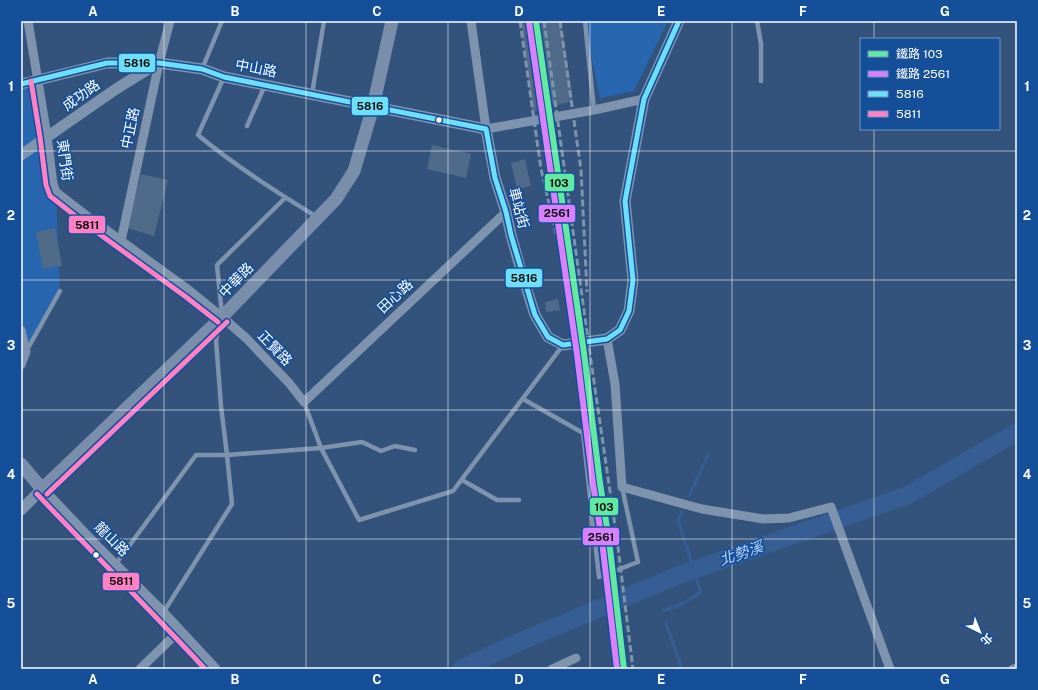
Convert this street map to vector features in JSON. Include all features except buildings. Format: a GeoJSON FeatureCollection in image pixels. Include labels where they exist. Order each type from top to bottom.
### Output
{"type":"FeatureCollection","features":[{"type":"Feature","properties":{"kind":"main road","name":"中華路"},"geometry":{"type":"LineString","coordinates":[[42,489],[222,317],[336,198],[354,171],[373,107],[392,21]]}},
{"type":"Feature","properties":{"kind":"main road","name":"龍山路"},"geometry":{"type":"LineString","coordinates":[[21,464],[42,489]]}},
{"type":"Feature","properties":{"kind":"street","name":"東門街"},"geometry":{"type":"LineString","coordinates":[[28,21],[47,136],[53,184],[56,192],[190,291],[222,317]]}},
{"type":"Feature","properties":{"kind":"street","name":"中正路"},"geometry":{"type":"LineString","coordinates":[[121,241],[159,62],[170,21]]}},
{"type":"Feature","properties":{"kind":"street","name":"車站街"},"geometry":{"type":"LineString","coordinates":[[471,21],[486,129],[495,178],[506,212],[522,274],[535,315],[548,337],[563,345]]}},
{"type":"Feature","properties":{"kind":"street"},"geometry":{"type":"LineString","coordinates":[[563,345],[607,339],[620,330],[629,311],[633,280],[625,201],[644,99],[679,21]]}},
{"type":"Feature","properties":{"kind":"street","name":"中山路"},"geometry":{"type":"LineString","coordinates":[[21,84],[107,63],[159,62],[202,69],[224,77],[486,129]]}},
{"type":"Feature","properties":{"kind":"street","name":"成功路"},"geometry":{"type":"LineString","coordinates":[[21,155],[116,89],[159,62]]}},
{"type":"Feature","properties":{"kind":"street"},"geometry":{"type":"LineString","coordinates":[[486,129],[594,110],[644,99]]}},
{"type":"Feature","properties":{"kind":"street","name":"田心路"},"geometry":{"type":"LineString","coordinates":[[304,402],[506,212]]}},
{"type":"Feature","properties":{"kind":"street","name":"正賢路"},"geometry":{"type":"LineString","coordinates":[[222,317],[246,338],[304,402]]}},
{"type":"Feature","properties":{"kind":"street"},"geometry":{"type":"LineString","coordinates":[[21,330],[26,352],[21,366]]}},
{"type":"Feature","properties":{"kind":"street"},"geometry":{"type":"LineString","coordinates":[[607,339],[615,384],[622,487],[702,509],[764,519],[789,518],[831,507],[890,669]]}},
{"type":"Feature","properties":{"kind":"street","name":"中華路"},"geometry":{"type":"LineString","coordinates":[[21,510],[42,489]]}},
{"type":"Feature","properties":{"kind":"street","name":"龍山路"},"geometry":{"type":"LineString","coordinates":[[42,489],[163,613],[215,669]]}},
{"type":"Feature","properties":{"kind":"street"},"geometry":{"type":"LineString","coordinates":[[140,669],[179,631]]}},
{"type":"Feature","properties":{"kind":"street"},"geometry":{"type":"LineString","coordinates":[[552,669],[576,658]]}},
{"type":"Feature","properties":{"kind":"street"},"geometry":{"type":"LineString","coordinates":[[1013,669],[1017,668]]}},
{"type":"Feature","properties":{"kind":"lane"},"geometry":{"type":"LineString","coordinates":[[202,69],[222,21]]}},
{"type":"Feature","properties":{"kind":"lane"},"geometry":{"type":"LineString","coordinates":[[312,95],[324,21]]}},
{"type":"Feature","properties":{"kind":"lane"},"geometry":{"type":"LineString","coordinates":[[585,21],[594,110]]}},
{"type":"Feature","properties":{"kind":"lane"},"geometry":{"type":"LineString","coordinates":[[757,21],[761,44],[761,81]]}},
{"type":"Feature","properties":{"kind":"lane"},"geometry":{"type":"LineString","coordinates":[[224,77],[198,135],[218,152],[285,198],[318,218]]}},
{"type":"Feature","properties":{"kind":"lane"},"geometry":{"type":"LineString","coordinates":[[247,126],[265,85]]}},
{"type":"Feature","properties":{"kind":"lane"},"geometry":{"type":"LineString","coordinates":[[163,613],[232,504],[220,406],[216,340],[222,317],[218,265],[285,198]]}},
{"type":"Feature","properties":{"kind":"lane"},"geometry":{"type":"LineString","coordinates":[[26,352],[60,291]]}},
{"type":"Feature","properties":{"kind":"lane"},"geometry":{"type":"LineString","coordinates":[[304,402],[321,448],[359,520],[453,491],[563,345]]}},
{"type":"Feature","properties":{"kind":"lane"},"geometry":{"type":"LineString","coordinates":[[523,399],[584,433],[599,577],[638,562],[622,487]]}},
{"type":"Feature","properties":{"kind":"lane"},"geometry":{"type":"LineString","coordinates":[[115,565],[196,455],[227,455],[321,448],[362,442],[381,451],[395,446],[415,450]]}},
{"type":"Feature","properties":{"kind":"lane"},"geometry":{"type":"LineString","coordinates":[[462,480],[497,500],[519,500]]}},
{"type":"Feature","properties":{"kind":"shaded area"},"geometry":{"type":"Polygon","coordinates":[[[584,21],[668,21],[634,91],[600,98],[584,21]]]}},
{"type":"Feature","properties":{"kind":"shaded area"},"geometry":{"type":"Polygon","coordinates":[[[38,80],[56,192],[60,291],[26,352],[21,317],[21,84],[38,80]]]}},
{"type":"Feature","properties":{"kind":"waterway","name":"北勢溪"},"geometry":{"type":"LineString","coordinates":[[461,669],[512,645],[679,575],[908,495],[1017,432]]}},
{"type":"Feature","properties":{"kind":"waterway"},"geometry":{"type":"LineString","coordinates":[[689,496],[708,455]]}},
{"type":"Feature","properties":{"kind":"waterway","name":"北勢溪"},"geometry":{"type":"LineString","coordinates":[[663,611],[682,604],[701,592],[678,520],[682,512]]}},
{"type":"Feature","properties":{"kind":"waterway"},"geometry":{"type":"LineString","coordinates":[[666,623],[682,669]]}},
{"type":"Feature","properties":{"kind":"railway"},"geometry":{"type":"LineString","coordinates":[[520,21],[541,169],[584,353]]}},
{"type":"Feature","properties":{"kind":"railway"},"geometry":{"type":"LineString","coordinates":[[544,21],[617,539],[633,669]]}},
{"type":"Feature","properties":{"kind":"railway"},"geometry":{"type":"LineString","coordinates":[[560,21],[581,170],[587,292]]}},
{"type":"Feature","properties":{"kind":"rail line","name":"103"},"geometry":{"type":"LineString","coordinates":[[536,21],[584,353],[600,483],[609,540],[624,669]]}},
{"type":"Feature","properties":{"kind":"rail line","name":"2561"},"geometry":{"type":"LineString","coordinates":[[529,22],[577,354],[593,484],[602,541],[617,669]]}},
{"type":"Feature","properties":{"kind":"transit line","name":"5816"},"geometry":{"type":"LineString","coordinates":[[486,129],[495,178],[535,315],[548,337],[563,345],[607,339],[620,330],[629,311],[633,280],[625,201],[644,99],[679,21]]}},
{"type":"Feature","properties":{"kind":"transit line","name":"5816"},"geometry":{"type":"LineString","coordinates":[[21,84],[107,63],[159,63],[202,69],[224,77],[486,129]]}},
{"type":"Feature","properties":{"kind":"transit line","name":"5811"},"geometry":{"type":"LineString","coordinates":[[31,81],[46,185],[50,196],[218,322]]}},
{"type":"Feature","properties":{"kind":"transit line","name":"5811"},"geometry":{"type":"LineString","coordinates":[[47,494],[227,322]]}},
{"type":"Feature","properties":{"kind":"transit line","name":"5811"},"geometry":{"type":"LineString","coordinates":[[37,494],[205,669]]}}]}
